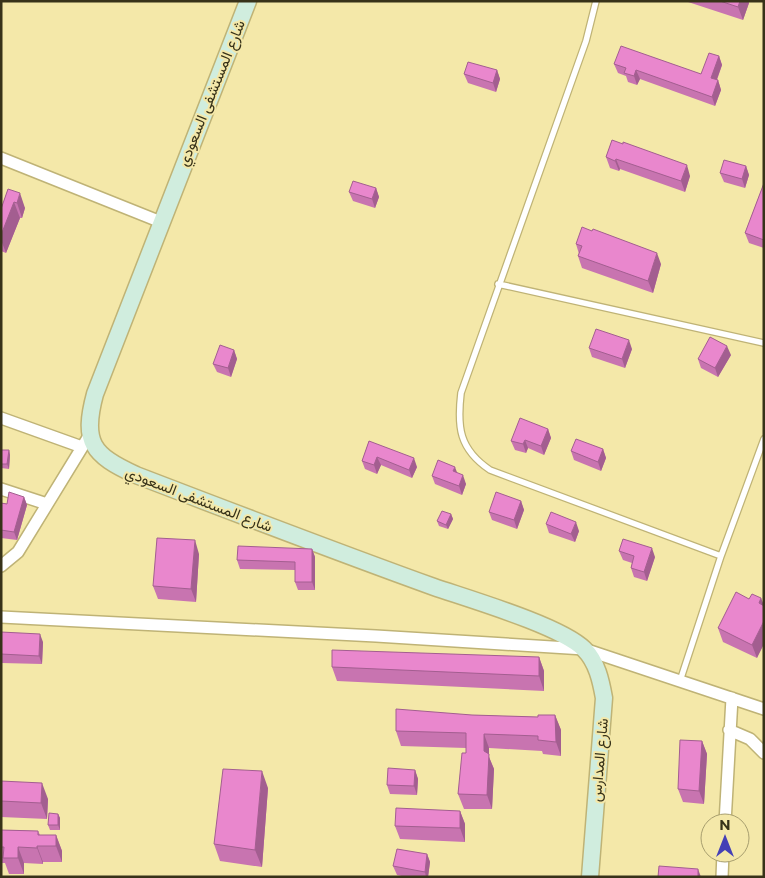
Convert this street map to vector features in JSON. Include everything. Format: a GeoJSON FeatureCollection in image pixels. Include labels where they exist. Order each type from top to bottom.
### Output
{"type":"FeatureCollection","features":[{"type":"Feature","properties":{"kind":"street","name":"شارع المستشفى السعودي"},"geometry":{"type":"LineString","coordinates":[[248,1],[95,394],[86,442],[117,466],[136,475],[338,552],[524,619],[567,638],[584,649]]}},
{"type":"Feature","properties":{"kind":"street"},"geometry":{"type":"LineString","coordinates":[[1,158],[161,222]]}},
{"type":"Feature","properties":{"kind":"street"},"geometry":{"type":"LineString","coordinates":[[1,418],[86,442],[18,552],[1,566]]}},
{"type":"Feature","properties":{"kind":"street"},"geometry":{"type":"LineString","coordinates":[[1,488],[47,504]]}},
{"type":"Feature","properties":{"kind":"street"},"geometry":{"type":"LineString","coordinates":[[1,617],[376,636],[584,649],[764,709]]}},
{"type":"Feature","properties":{"kind":"street","name":"شارع المدارس"},"geometry":{"type":"LineString","coordinates":[[584,649],[600,676],[604,698],[590,877]]}},
{"type":"Feature","properties":{"kind":"street"},"geometry":{"type":"LineString","coordinates":[[726,813],[732,698]]}},
{"type":"Feature","properties":{"kind":"street"},"geometry":{"type":"LineString","coordinates":[[730,730],[750,739],[764,753]]}},
{"type":"Feature","properties":{"kind":"street"},"geometry":{"type":"LineString","coordinates":[[722,877],[723,863]]}},
{"type":"Feature","properties":{"kind":"lane"},"geometry":{"type":"LineString","coordinates":[[596,1],[586,41],[461,392],[459,414],[464,443],[474,460],[490,470],[721,556]]}},
{"type":"Feature","properties":{"kind":"lane"},"geometry":{"type":"LineString","coordinates":[[498,284],[764,343]]}},
{"type":"Feature","properties":{"kind":"lane"},"geometry":{"type":"LineString","coordinates":[[680,680],[721,556],[764,439]]}},
{"type":"Feature","properties":{"kind":"building"},"geometry":{"type":"Polygon","coordinates":[[[720,1],[740,1],[738,7],[720,1]]]}},
{"type":"Feature","properties":{"kind":"building"},"geometry":{"type":"Polygon","coordinates":[[[621,46],[701,74],[709,53],[719,56],[711,78],[718,80],[712,97],[636,70],[634,76],[624,73],[626,68],[614,64],[621,46]]]}},
{"type":"Feature","properties":{"kind":"building"},"geometry":{"type":"Polygon","coordinates":[[[468,62],[497,70],[493,83],[464,74],[468,62]]]}},
{"type":"Feature","properties":{"kind":"building"},"geometry":{"type":"Polygon","coordinates":[[[612,140],[623,144],[623,142],[687,165],[681,181],[606,157],[612,140]]]}},
{"type":"Feature","properties":{"kind":"building"},"geometry":{"type":"Polygon","coordinates":[[[724,160],[746,166],[742,179],[720,173],[724,160]]]}},
{"type":"Feature","properties":{"kind":"building"},"geometry":{"type":"Polygon","coordinates":[[[353,181],[376,188],[372,199],[349,192],[353,181]]]}},
{"type":"Feature","properties":{"kind":"building"},"geometry":{"type":"Polygon","coordinates":[[[764,183],[764,240],[745,233],[764,183]]]}},
{"type":"Feature","properties":{"kind":"building"},"geometry":{"type":"Polygon","coordinates":[[[8,189],[20,193],[17,203],[14,202],[1,235],[1,209],[8,189]]]}},
{"type":"Feature","properties":{"kind":"building"},"geometry":{"type":"Polygon","coordinates":[[[582,227],[592,231],[593,229],[657,253],[648,281],[578,256],[582,246],[576,244],[582,227]]]}},
{"type":"Feature","properties":{"kind":"building"},"geometry":{"type":"Polygon","coordinates":[[[596,329],[629,340],[622,359],[589,348],[596,329]]]}},
{"type":"Feature","properties":{"kind":"building"},"geometry":{"type":"Polygon","coordinates":[[[710,337],[727,346],[715,368],[698,359],[710,337]]]}},
{"type":"Feature","properties":{"kind":"building"},"geometry":{"type":"Polygon","coordinates":[[[220,345],[234,350],[228,368],[213,364],[220,345]]]}},
{"type":"Feature","properties":{"kind":"building"},"geometry":{"type":"Polygon","coordinates":[[[520,418],[548,429],[541,446],[525,440],[523,444],[511,441],[520,418]]]}},
{"type":"Feature","properties":{"kind":"building"},"geometry":{"type":"Polygon","coordinates":[[[576,439],[603,449],[598,462],[571,451],[576,439]]]}},
{"type":"Feature","properties":{"kind":"building"},"geometry":{"type":"Polygon","coordinates":[[[369,441],[414,458],[409,470],[377,457],[374,465],[362,461],[369,441]]]}},
{"type":"Feature","properties":{"kind":"building"},"geometry":{"type":"Polygon","coordinates":[[[1,450],[9,450],[7,464],[1,464],[1,450]]]}},
{"type":"Feature","properties":{"kind":"building"},"geometry":{"type":"Polygon","coordinates":[[[438,460],[455,467],[453,471],[463,475],[459,486],[432,476],[438,460]]]}},
{"type":"Feature","properties":{"kind":"building"},"geometry":{"type":"Polygon","coordinates":[[[9,492],[24,497],[14,532],[1,530],[1,503],[7,504],[9,492]]]}},
{"type":"Feature","properties":{"kind":"building"},"geometry":{"type":"Polygon","coordinates":[[[496,492],[521,501],[514,520],[489,512],[496,492]]]}},
{"type":"Feature","properties":{"kind":"building"},"geometry":{"type":"Polygon","coordinates":[[[442,511],[451,514],[446,525],[437,521],[442,511]]]}},
{"type":"Feature","properties":{"kind":"building"},"geometry":{"type":"Polygon","coordinates":[[[551,512],[576,522],[571,534],[546,524],[551,512]]]}},
{"type":"Feature","properties":{"kind":"building"},"geometry":{"type":"Polygon","coordinates":[[[157,538],[195,540],[191,589],[153,586],[157,538]]]}},
{"type":"Feature","properties":{"kind":"building"},"geometry":{"type":"Polygon","coordinates":[[[623,539],[652,548],[644,572],[631,568],[634,556],[619,551],[623,539]]]}},
{"type":"Feature","properties":{"kind":"building"},"geometry":{"type":"Polygon","coordinates":[[[238,546],[312,549],[312,582],[295,582],[295,562],[237,560],[238,546]]]}},
{"type":"Feature","properties":{"kind":"building"},"geometry":{"type":"Polygon","coordinates":[[[736,592],[749,599],[752,594],[761,598],[759,603],[764,606],[764,621],[752,645],[718,628],[736,592]]]}},
{"type":"Feature","properties":{"kind":"building"},"geometry":{"type":"Polygon","coordinates":[[[1,632],[40,634],[39,656],[1,654],[1,632]]]}},
{"type":"Feature","properties":{"kind":"building"},"geometry":{"type":"Polygon","coordinates":[[[332,650],[539,657],[539,676],[332,667],[332,650]]]}},
{"type":"Feature","properties":{"kind":"building"},"geometry":{"type":"Polygon","coordinates":[[[396,709],[472,715],[538,717],[538,715],[555,715],[556,742],[538,740],[538,736],[484,734],[484,751],[489,754],[487,795],[458,794],[462,753],[466,753],[466,733],[396,731],[396,709]]]}},
{"type":"Feature","properties":{"kind":"building"},"geometry":{"type":"Polygon","coordinates":[[[680,740],[702,741],[699,791],[678,789],[680,740]]]}},
{"type":"Feature","properties":{"kind":"building"},"geometry":{"type":"Polygon","coordinates":[[[388,768],[415,770],[414,786],[387,785],[388,768]]]}},
{"type":"Feature","properties":{"kind":"building"},"geometry":{"type":"Polygon","coordinates":[[[223,769],[262,771],[255,850],[214,844],[223,769]]]}},
{"type":"Feature","properties":{"kind":"building"},"geometry":{"type":"Polygon","coordinates":[[[1,781],[42,783],[41,803],[1,801],[1,781]]]}},
{"type":"Feature","properties":{"kind":"building"},"geometry":{"type":"Polygon","coordinates":[[[396,808],[460,811],[460,828],[395,826],[396,808]]]}},
{"type":"Feature","properties":{"kind":"building"},"geometry":{"type":"Polygon","coordinates":[[[49,813],[58,814],[58,825],[48,825],[49,813]]]}},
{"type":"Feature","properties":{"kind":"building"},"geometry":{"type":"Polygon","coordinates":[[[1,830],[38,831],[38,835],[56,835],[56,846],[18,847],[18,858],[3,858],[4,847],[1,847],[1,830]]]}},
{"type":"Feature","properties":{"kind":"building"},"geometry":{"type":"Polygon","coordinates":[[[397,849],[427,854],[425,872],[393,866],[397,849]]]}},
{"type":"Feature","properties":{"kind":"building"},"geometry":{"type":"Polygon","coordinates":[[[659,866],[698,869],[698,877],[658,877],[659,866]]]}}]}
